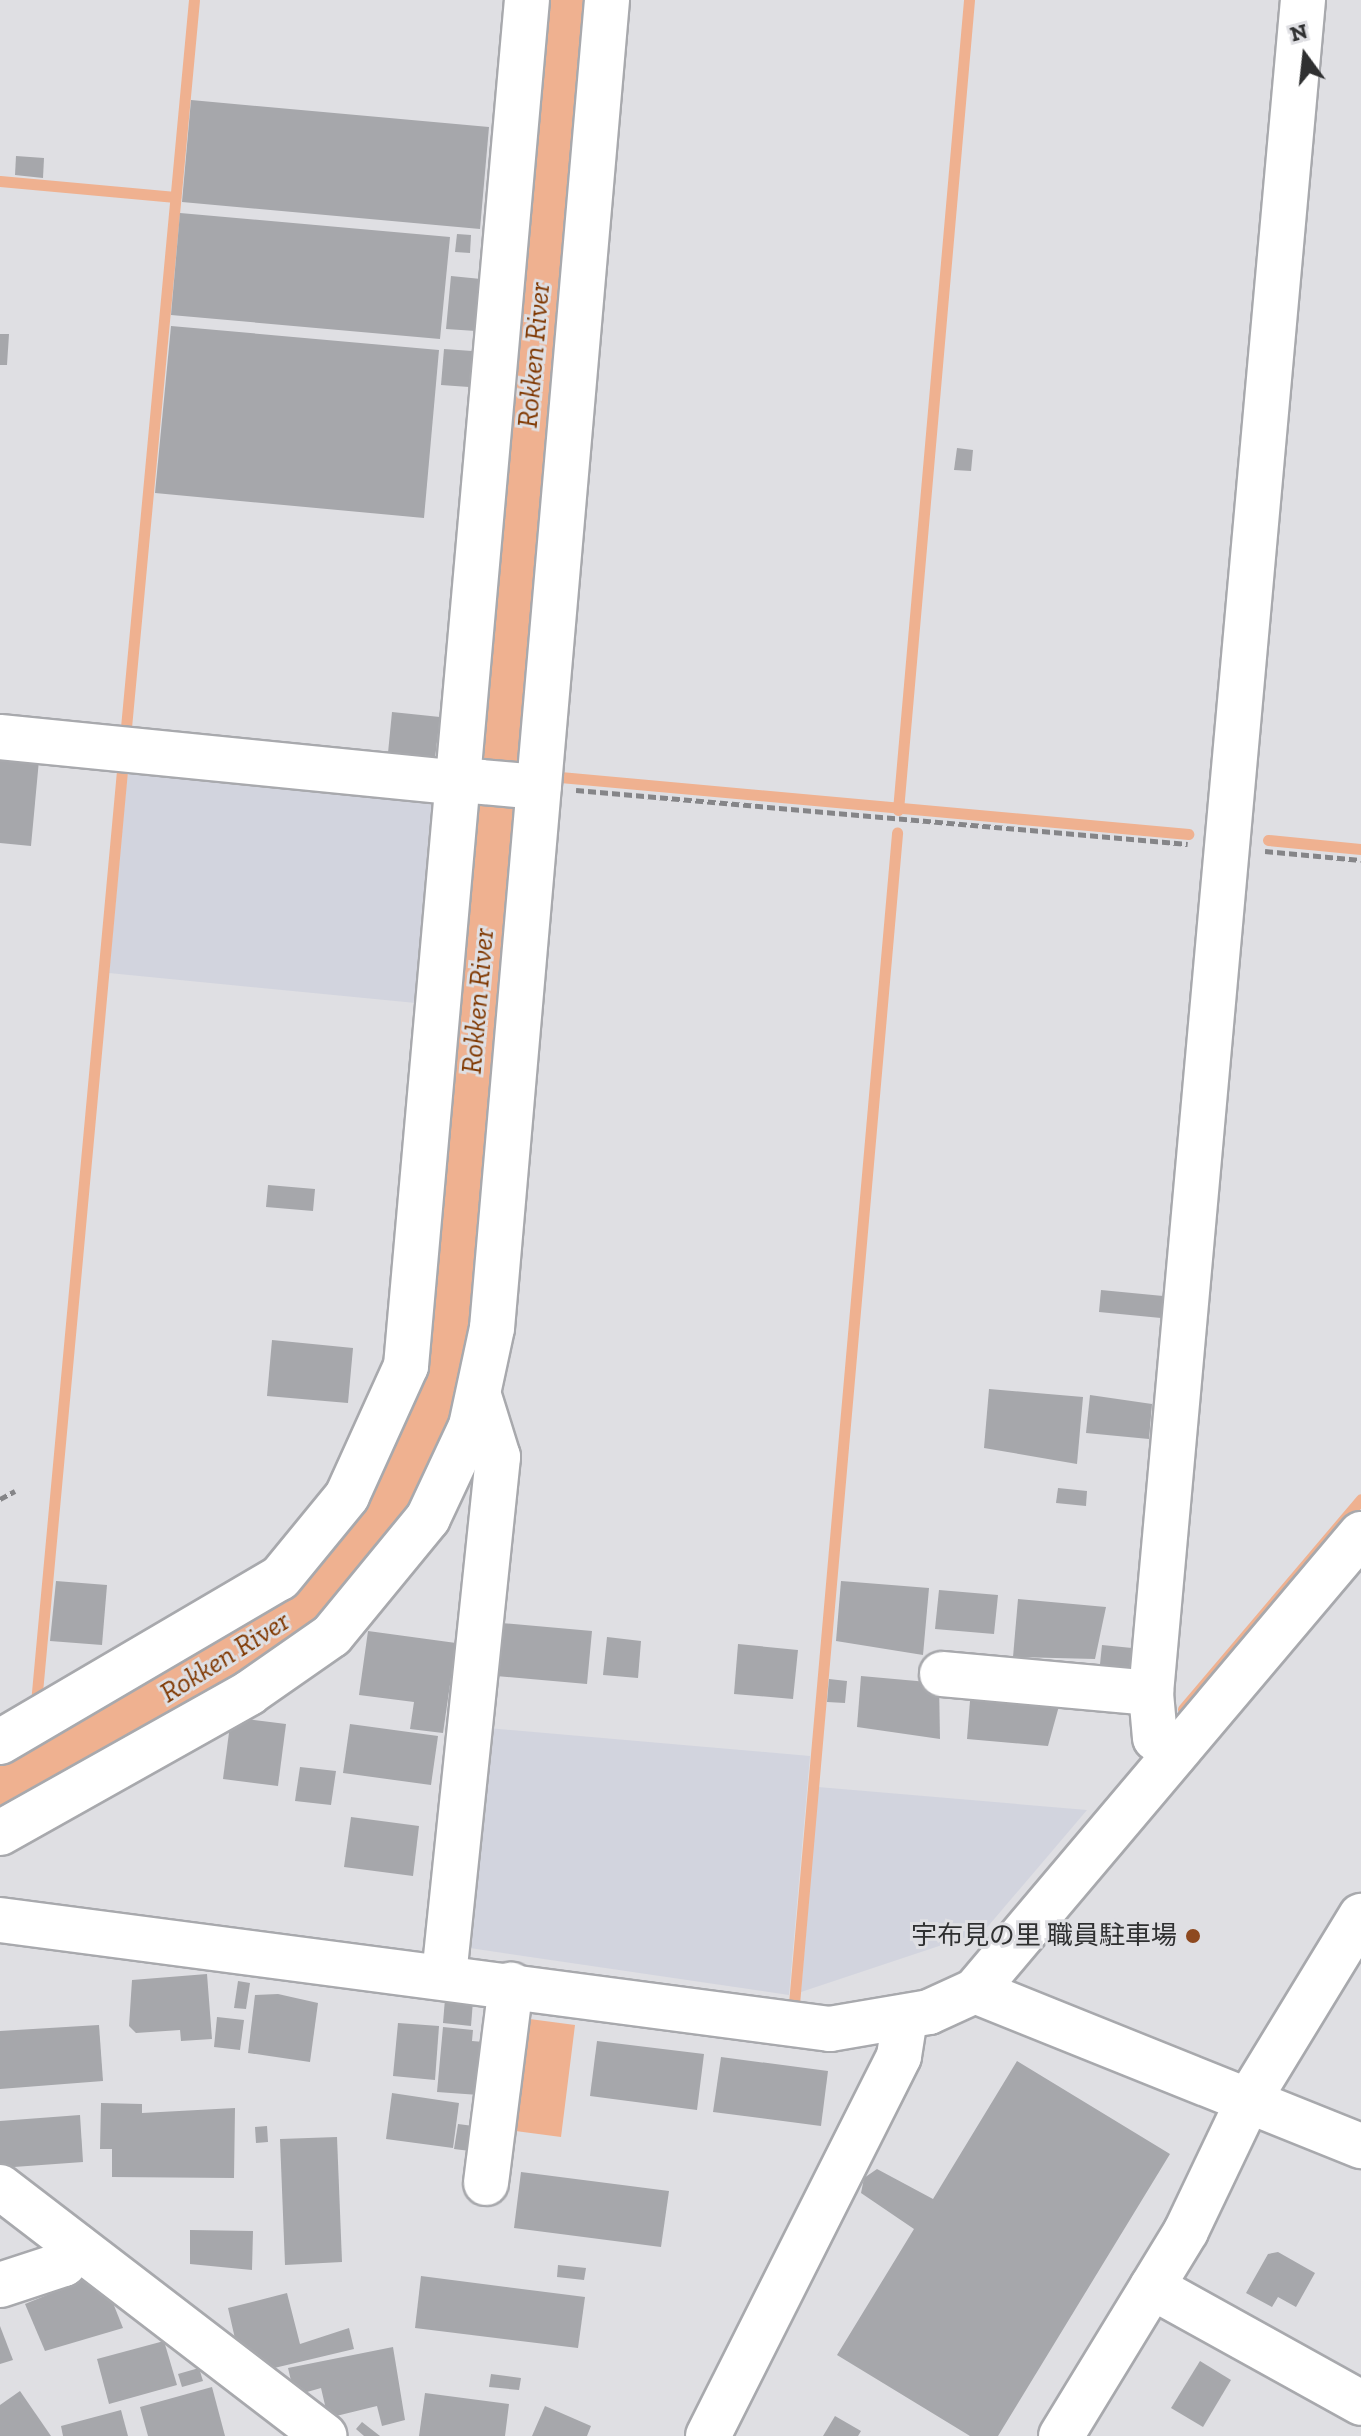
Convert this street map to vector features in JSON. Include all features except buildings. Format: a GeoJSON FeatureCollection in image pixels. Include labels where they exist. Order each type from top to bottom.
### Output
{"type":"FeatureCollection","features":[{"type":"Feature","properties":{"kind":"street"},"geometry":{"type":"LineString","coordinates":[[0,1742],[280,1578],[328,1526],[383,1426],[412,1335],[464,781],[527,0]]}},
{"type":"Feature","properties":{"kind":"street"},"geometry":{"type":"LineString","coordinates":[[0,1833],[249,1693],[332,1635],[428,1518],[479,1396],[492,1328],[532,786],[607,0]]}},
{"type":"Feature","properties":{"kind":"street"},"geometry":{"type":"LineString","coordinates":[[1174,1755],[1155,1738],[1151,1693],[1303,0]]}},
{"type":"Feature","properties":{"kind":"street"},"geometry":{"type":"LineString","coordinates":[[0,737],[532,786]]}},
{"type":"Feature","properties":{"kind":"street"},"geometry":{"type":"LineString","coordinates":[[444,1976],[498,1457],[479,1396]]}},
{"type":"Feature","properties":{"kind":"street"},"geometry":{"type":"LineString","coordinates":[[0,1920],[511,1985],[781,2025],[830,2029],[905,2018],[975,1991],[1361,1534]]}},
{"type":"Feature","properties":{"kind":"street"},"geometry":{"type":"LineString","coordinates":[[942,1674],[1151,1693]]}},
{"type":"Feature","properties":{"kind":"street"},"geometry":{"type":"LineString","coordinates":[[1061,2436],[1152,2287],[1248,2101],[1361,1916]]}},
{"type":"Feature","properties":{"kind":"street"},"geometry":{"type":"LineString","coordinates":[[486,2183],[511,1985]]}},
{"type":"Feature","properties":{"kind":"street"},"geometry":{"type":"LineString","coordinates":[[975,1991],[1361,2146]]}},
{"type":"Feature","properties":{"kind":"street"},"geometry":{"type":"LineString","coordinates":[[708,2436],[899,2056],[905,2018]]}},
{"type":"Feature","properties":{"kind":"street"},"geometry":{"type":"LineString","coordinates":[[0,2187],[324,2436]]}},
{"type":"Feature","properties":{"kind":"street"},"geometry":{"type":"LineString","coordinates":[[0,2285],[64,2264],[77,2246]]}},
{"type":"Feature","properties":{"kind":"street"},"geometry":{"type":"LineString","coordinates":[[1152,2287],[1361,2403]]}},
{"type":"Feature","properties":{"kind":"path"},"geometry":{"type":"LineString","coordinates":[[532,786],[1361,860]]}},
{"type":"Feature","properties":{"kind":"path"},"geometry":{"type":"LineString","coordinates":[[0,1499],[15,1491]]}},
{"type":"Feature","properties":{"kind":"shaded area"},"geometry":{"type":"Polygon","coordinates":[[[128,767],[436,798],[426,1004],[109,973],[128,767]]]}},
{"type":"Feature","properties":{"kind":"shaded area"},"geometry":{"type":"Polygon","coordinates":[[[487,1728],[810,1756],[789,1995],[463,1947],[487,1728]]]}},
{"type":"Feature","properties":{"kind":"shaded area"},"geometry":{"type":"Polygon","coordinates":[[[818,1787],[1087,1810],[984,1931],[801,1992],[818,1787]]]}},
{"type":"Feature","properties":{"kind":"water","name":"Rokken River"},"geometry":{"type":"Polygon","coordinates":[[[544,0],[587,0],[473,1325],[452,1420],[411,1508],[318,1620],[281,1650],[0,1810],[0,1762],[229,1633],[399,1434],[544,0]]]}},
{"type":"Feature","properties":{"kind":"water"},"geometry":{"type":"Polygon","coordinates":[[[522,2018],[575,2025],[561,2137],[508,2130],[522,2018]]]}},
{"type":"Feature","properties":{"kind":"waterway"},"geometry":{"type":"LineString","coordinates":[[125,738],[194,0]]}},
{"type":"Feature","properties":{"kind":"waterway"},"geometry":{"type":"LineString","coordinates":[[898,810],[969,0]]}},
{"type":"Feature","properties":{"kind":"waterway"},"geometry":{"type":"LineString","coordinates":[[0,181],[175,197]]}},
{"type":"Feature","properties":{"kind":"waterway"},"geometry":{"type":"LineString","coordinates":[[36,1703],[122,770]]}},
{"type":"Feature","properties":{"kind":"waterway"},"geometry":{"type":"LineString","coordinates":[[560,777],[1188,834]]}},
{"type":"Feature","properties":{"kind":"waterway"},"geometry":{"type":"LineString","coordinates":[[794,2004],[897,833]]}},
{"type":"Feature","properties":{"kind":"waterway"},"geometry":{"type":"LineString","coordinates":[[1268,840],[1361,849]]}},
{"type":"Feature","properties":{"kind":"waterway"},"geometry":{"type":"LineString","coordinates":[[1183,1709],[1361,1499]]}},
{"type":"Feature","properties":{"kind":"place","name":"宇布見の里 職員駐車場"},"geometry":{"type":"Point","coordinates":[1193,1936]}}]}
